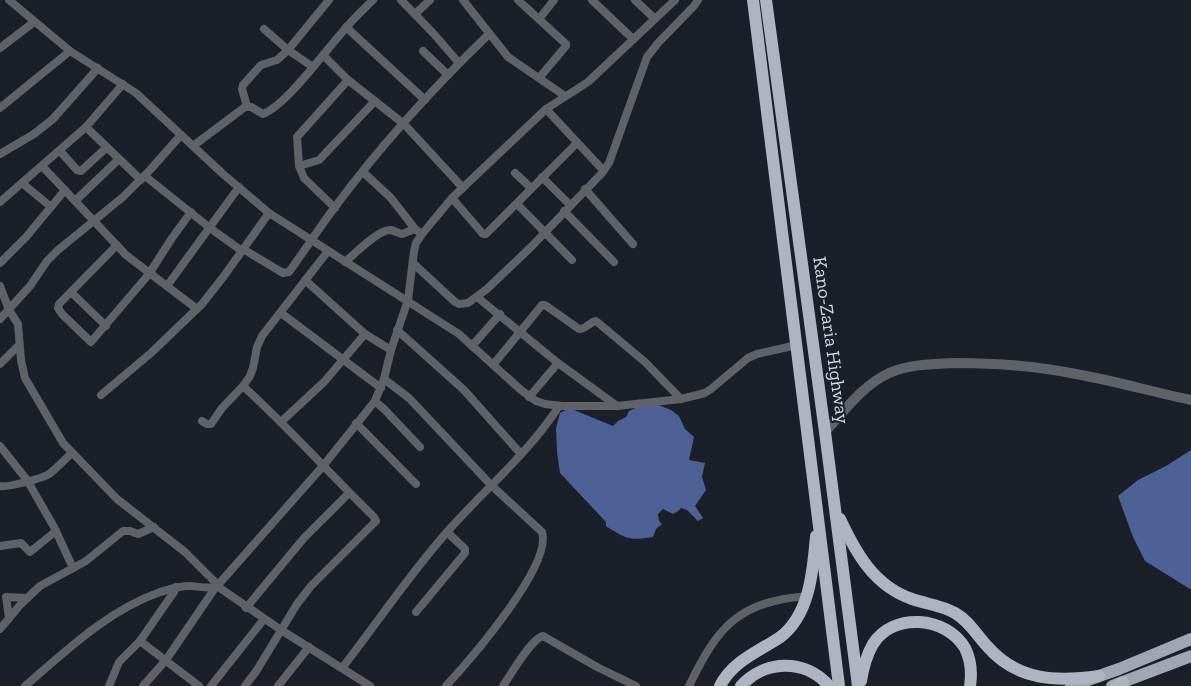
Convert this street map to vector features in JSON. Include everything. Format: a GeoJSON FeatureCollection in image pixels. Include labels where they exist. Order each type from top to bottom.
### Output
{"type":"FeatureCollection","features":[{"type":"Feature","properties":{"kind":"highway","name":"Kano-Zaria Highway"},"geometry":{"type":"LineString","coordinates":[[753,0],[819,513],[839,686]]}},
{"type":"Feature","properties":{"kind":"highway","name":"Kano-Zaria Highway"},"geometry":{"type":"LineString","coordinates":[[766,0],[859,686]]}},
{"type":"Feature","properties":{"kind":"highway"},"geometry":{"type":"LineString","coordinates":[[835,508],[850,542],[873,574],[884,585],[907,597],[937,605],[957,614],[967,622],[992,651],[1016,668],[1034,676],[1071,680],[1099,676]]}},
{"type":"Feature","properties":{"kind":"highway"},"geometry":{"type":"LineString","coordinates":[[720,686],[734,666],[783,634],[794,622],[807,596],[811,582],[819,513]]}},
{"type":"Feature","properties":{"kind":"highway"},"geometry":{"type":"LineString","coordinates":[[859,686],[863,668],[874,643],[886,631],[894,627],[918,622],[934,624],[951,633],[959,641],[965,649],[970,663],[970,686]]}},
{"type":"Feature","properties":{"kind":"highway"},"geometry":{"type":"LineString","coordinates":[[741,686],[750,676],[766,668],[783,665],[806,668],[823,679],[829,686]]}},
{"type":"Feature","properties":{"kind":"main road"},"geometry":{"type":"LineString","coordinates":[[1072,686],[1191,639]]}},
{"type":"Feature","properties":{"kind":"main road"},"geometry":{"type":"LineString","coordinates":[[1117,685],[1191,656]]}},
{"type":"Feature","properties":{"kind":"street"},"geometry":{"type":"LineString","coordinates":[[9,0],[70,50],[136,93],[269,213],[459,334],[530,397],[545,404],[559,406],[617,406],[681,399],[711,390],[748,358],[757,354],[797,345]]}},
{"type":"Feature","properties":{"kind":"street"},"geometry":{"type":"LineString","coordinates":[[330,0],[288,50],[277,60],[260,65],[243,86],[242,89],[248,106],[264,114],[271,110],[313,67],[346,27],[373,0]]}},
{"type":"Feature","properties":{"kind":"street"},"geometry":{"type":"LineString","coordinates":[[401,0],[444,44],[459,63]]}},
{"type":"Feature","properties":{"kind":"street"},"geometry":{"type":"LineString","coordinates":[[415,14],[430,0]]}},
{"type":"Feature","properties":{"kind":"street"},"geometry":{"type":"LineString","coordinates":[[464,0],[508,57],[565,96]]}},
{"type":"Feature","properties":{"kind":"street"},"geometry":{"type":"LineString","coordinates":[[518,0],[565,42],[566,46],[539,78]]}},
{"type":"Feature","properties":{"kind":"street"},"geometry":{"type":"LineString","coordinates":[[539,19],[554,0]]}},
{"type":"Feature","properties":{"kind":"street"},"geometry":{"type":"LineString","coordinates":[[592,0],[633,39]]}},
{"type":"Feature","properties":{"kind":"street"},"geometry":{"type":"LineString","coordinates":[[635,0],[655,19]]}},
{"type":"Feature","properties":{"kind":"street"},"geometry":{"type":"LineString","coordinates":[[143,686],[166,660],[217,586],[323,466],[374,401],[381,388],[397,330],[408,300],[416,243],[422,234],[452,198],[546,109],[588,82],[675,0]]}},
{"type":"Feature","properties":{"kind":"street"},"geometry":{"type":"LineString","coordinates":[[414,264],[459,304],[468,303],[477,297],[518,260],[609,163],[647,57],[698,0]]}},
{"type":"Feature","properties":{"kind":"street"},"geometry":{"type":"LineString","coordinates":[[0,48],[34,22]]}},
{"type":"Feature","properties":{"kind":"street"},"geometry":{"type":"LineString","coordinates":[[346,27],[425,100]]}},
{"type":"Feature","properties":{"kind":"street"},"geometry":{"type":"LineString","coordinates":[[264,29],[288,50],[313,67]]}},
{"type":"Feature","properties":{"kind":"street"},"geometry":{"type":"LineString","coordinates":[[86,128],[118,159],[210,228],[243,250],[286,274],[363,172],[425,100],[489,34]]}},
{"type":"Feature","properties":{"kind":"street"},"geometry":{"type":"LineString","coordinates":[[0,108],[70,50]]}},
{"type":"Feature","properties":{"kind":"street"},"geometry":{"type":"LineString","coordinates":[[423,51],[448,75]]}},
{"type":"Feature","properties":{"kind":"street"},"geometry":{"type":"LineString","coordinates":[[323,55],[348,80],[404,124],[463,188]]}},
{"type":"Feature","properties":{"kind":"street"},"geometry":{"type":"LineString","coordinates":[[0,154],[34,134],[53,119],[98,68]]}},
{"type":"Feature","properties":{"kind":"street"},"geometry":{"type":"LineString","coordinates":[[334,208],[304,178],[299,166],[298,137],[348,80]]}},
{"type":"Feature","properties":{"kind":"street"},"geometry":{"type":"LineString","coordinates":[[0,202],[86,128],[123,84]]}},
{"type":"Feature","properties":{"kind":"street"},"geometry":{"type":"LineString","coordinates":[[299,166],[319,160],[375,101]]}},
{"type":"Feature","properties":{"kind":"street"},"geometry":{"type":"LineString","coordinates":[[193,146],[248,106]]}},
{"type":"Feature","properties":{"kind":"street"},"geometry":{"type":"LineString","coordinates":[[546,109],[603,170]]}},
{"type":"Feature","properties":{"kind":"street"},"geometry":{"type":"LineString","coordinates":[[0,319],[58,250],[95,221],[143,178],[181,134]]}},
{"type":"Feature","properties":{"kind":"street"},"geometry":{"type":"LineString","coordinates":[[452,198],[483,234],[486,234],[577,143]]}},
{"type":"Feature","properties":{"kind":"street"},"geometry":{"type":"LineString","coordinates":[[60,150],[80,171],[107,148]]}},
{"type":"Feature","properties":{"kind":"street"},"geometry":{"type":"LineString","coordinates":[[75,201],[118,159]]}},
{"type":"Feature","properties":{"kind":"street"},"geometry":{"type":"LineString","coordinates":[[42,166],[117,246],[149,274],[197,309]]}},
{"type":"Feature","properties":{"kind":"street"},"geometry":{"type":"LineString","coordinates":[[363,172],[391,198],[415,229],[422,234]]}},
{"type":"Feature","properties":{"kind":"street"},"geometry":{"type":"LineString","coordinates":[[515,173],[531,188]]}},
{"type":"Feature","properties":{"kind":"street"},"geometry":{"type":"LineString","coordinates":[[542,177],[570,205]]}},
{"type":"Feature","properties":{"kind":"street"},"geometry":{"type":"LineString","coordinates":[[22,183],[51,206]]}},
{"type":"Feature","properties":{"kind":"street"},"geometry":{"type":"LineString","coordinates":[[167,286],[239,187]]}},
{"type":"Feature","properties":{"kind":"street"},"geometry":{"type":"LineString","coordinates":[[586,189],[633,244]]}},
{"type":"Feature","properties":{"kind":"street"},"geometry":{"type":"LineString","coordinates":[[0,263],[26,237],[65,190]]}},
{"type":"Feature","properties":{"kind":"street"},"geometry":{"type":"LineString","coordinates":[[517,204],[572,260]]}},
{"type":"Feature","properties":{"kind":"street"},"geometry":{"type":"LineString","coordinates":[[564,211],[614,262]]}},
{"type":"Feature","properties":{"kind":"street"},"geometry":{"type":"LineString","coordinates":[[117,246],[71,292],[58,308],[89,342],[93,342],[149,274],[191,212]]}},
{"type":"Feature","properties":{"kind":"street"},"geometry":{"type":"LineString","coordinates":[[101,395],[151,353],[209,297],[269,213]]}},
{"type":"Feature","properties":{"kind":"street"},"geometry":{"type":"LineString","coordinates":[[345,262],[377,234],[392,230],[402,234],[415,229]]}},
{"type":"Feature","properties":{"kind":"street"},"geometry":{"type":"LineString","coordinates":[[202,420],[207,424],[211,424],[222,408],[243,386],[253,368],[259,341],[328,251]]}},
{"type":"Feature","properties":{"kind":"street"},"geometry":{"type":"LineString","coordinates":[[305,280],[364,334],[391,350]]}},
{"type":"Feature","properties":{"kind":"street"},"geometry":{"type":"LineString","coordinates":[[0,286],[9,310],[18,324],[20,332],[19,345],[25,378],[59,437],[72,452],[117,499],[185,552],[217,586],[246,608],[370,686]]}},
{"type":"Feature","properties":{"kind":"street"},"geometry":{"type":"LineString","coordinates":[[71,292],[106,326]]}},
{"type":"Feature","properties":{"kind":"street"},"geometry":{"type":"LineString","coordinates":[[477,297],[558,363],[617,406]]}},
{"type":"Feature","properties":{"kind":"street"},"geometry":{"type":"LineString","coordinates":[[493,365],[544,304],[579,329],[586,328],[591,322],[596,321],[645,362],[681,399]]}},
{"type":"Feature","properties":{"kind":"street"},"geometry":{"type":"LineString","coordinates":[[281,313],[381,388]]}},
{"type":"Feature","properties":{"kind":"street"},"geometry":{"type":"LineString","coordinates":[[472,346],[500,314]]}},
{"type":"Feature","properties":{"kind":"street"},"geometry":{"type":"LineString","coordinates":[[397,330],[464,390],[521,454]]}},
{"type":"Feature","properties":{"kind":"street"},"geometry":{"type":"LineString","coordinates":[[282,421],[344,361],[364,334]]}},
{"type":"Feature","properties":{"kind":"street"},"geometry":{"type":"LineString","coordinates":[[0,364],[19,345]]}},
{"type":"Feature","properties":{"kind":"street"},"geometry":{"type":"LineString","coordinates":[[530,397],[558,363]]}},
{"type":"Feature","properties":{"kind":"street"},"geometry":{"type":"LineString","coordinates":[[825,432],[860,394],[872,384],[889,374],[924,364],[988,363],[1059,371],[1191,400]]}},
{"type":"Feature","properties":{"kind":"street"},"geometry":{"type":"LineString","coordinates":[[384,378],[409,398],[491,485],[542,532],[544,541],[543,548],[519,595],[486,639],[446,686]]}},
{"type":"Feature","properties":{"kind":"street"},"geometry":{"type":"LineString","coordinates":[[243,386],[282,421],[376,521],[311,586],[297,604],[258,670],[245,686]]}},
{"type":"Feature","properties":{"kind":"street"},"geometry":{"type":"LineString","coordinates":[[374,401],[420,446]]}},
{"type":"Feature","properties":{"kind":"street"},"geometry":{"type":"LineString","coordinates":[[342,668],[408,580],[447,532],[543,431],[559,406]]}},
{"type":"Feature","properties":{"kind":"street"},"geometry":{"type":"LineString","coordinates":[[356,423],[416,484]]}},
{"type":"Feature","properties":{"kind":"street"},"geometry":{"type":"LineString","coordinates":[[0,446],[27,480],[56,531],[73,568]]}},
{"type":"Feature","properties":{"kind":"street"},"geometry":{"type":"LineString","coordinates":[[0,486],[13,486],[49,474],[72,452]]}},
{"type":"Feature","properties":{"kind":"street"},"geometry":{"type":"LineString","coordinates":[[246,608],[287,557],[349,493]]}},
{"type":"Feature","properties":{"kind":"street"},"geometry":{"type":"LineString","coordinates":[[0,629],[40,586],[91,558],[123,531],[138,534],[154,527]]}},
{"type":"Feature","properties":{"kind":"street"},"geometry":{"type":"LineString","coordinates":[[0,546],[22,543],[30,552],[56,531]]}},
{"type":"Feature","properties":{"kind":"street"},"geometry":{"type":"LineString","coordinates":[[416,612],[465,553],[465,549],[447,532]]}},
{"type":"Feature","properties":{"kind":"street"},"geometry":{"type":"LineString","coordinates":[[25,686],[98,624],[148,597],[176,587],[217,586]]}},
{"type":"Feature","properties":{"kind":"street"},"geometry":{"type":"LineString","coordinates":[[109,686],[119,662],[140,641],[176,587]]}},
{"type":"Feature","properties":{"kind":"street"},"geometry":{"type":"LineString","coordinates":[[9,618],[6,596],[27,598]]}},
{"type":"Feature","properties":{"kind":"street"},"geometry":{"type":"LineString","coordinates":[[689,686],[715,639],[737,617],[760,605],[779,599],[807,596]]}},
{"type":"Feature","properties":{"kind":"street"},"geometry":{"type":"LineString","coordinates":[[211,686],[264,619]]}},
{"type":"Feature","properties":{"kind":"street"},"geometry":{"type":"LineString","coordinates":[[503,686],[532,644],[542,636],[597,667],[636,686]]}},
{"type":"Feature","properties":{"kind":"street"},"geometry":{"type":"LineString","coordinates":[[140,641],[199,686]]}},
{"type":"Feature","properties":{"kind":"street"},"geometry":{"type":"LineString","coordinates":[[278,686],[309,647]]}},
{"type":"Feature","properties":{"kind":"water"},"geometry":{"type":"Polygon","coordinates":[[[642,405],[658,405],[671,410],[679,416],[685,429],[694,437],[689,460],[705,463],[702,477],[706,490],[695,506],[703,518],[698,521],[687,510],[681,508],[673,514],[663,509],[658,514],[659,521],[662,524],[656,529],[653,537],[633,539],[623,536],[606,526],[606,522],[560,473],[556,428],[560,413],[569,408],[613,426],[626,417],[629,411],[642,405]]]}},
{"type":"Feature","properties":{"kind":"water"},"geometry":{"type":"Polygon","coordinates":[[[1191,450],[1190,589],[1145,561],[1133,537],[1118,496],[1138,480],[1166,466],[1191,450]]]}}]}
